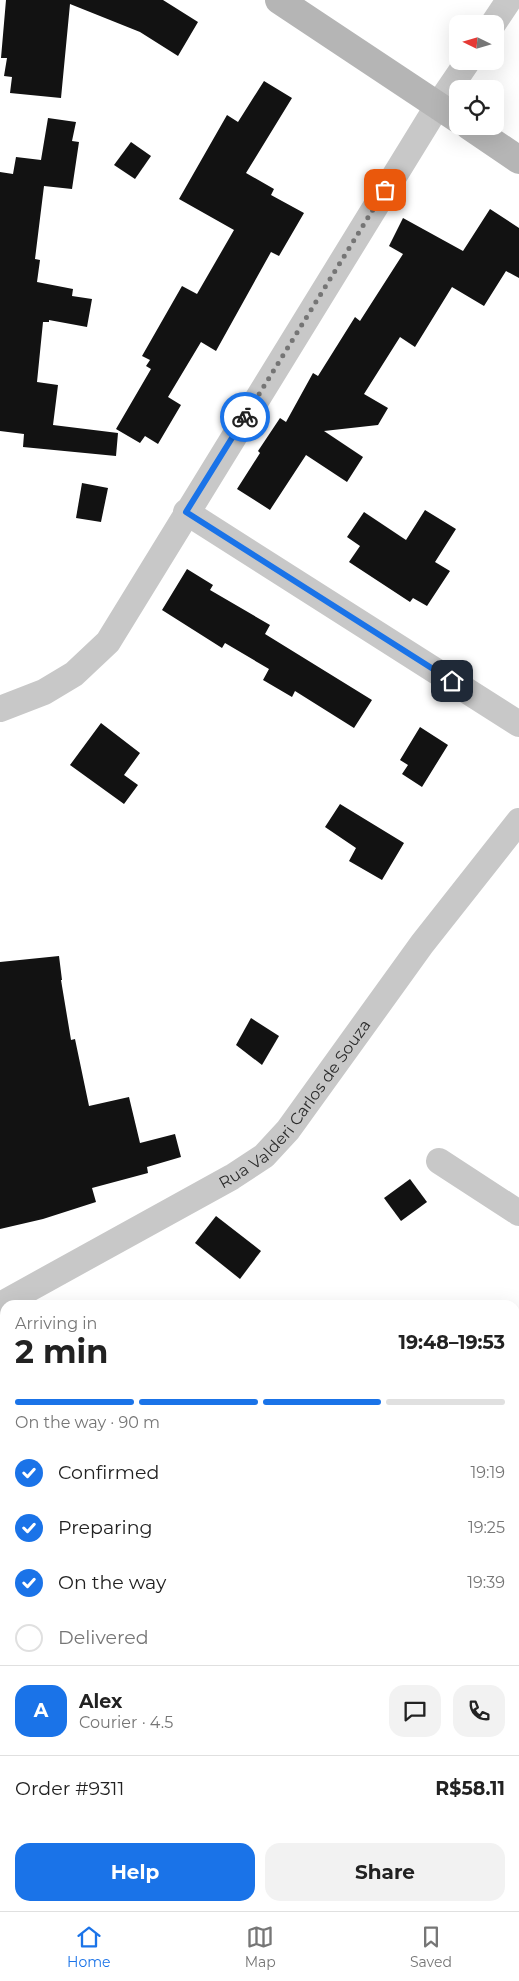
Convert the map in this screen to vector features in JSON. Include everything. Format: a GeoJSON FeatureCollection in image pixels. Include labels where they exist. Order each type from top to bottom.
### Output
{"type":"FeatureCollection","features":[{"type":"Feature","properties":{"kind":"street"},"geometry":{"type":"LineString","coordinates":[[279,0],[448,112]]}},
{"type":"Feature","properties":{"kind":"street"},"geometry":{"type":"LineString","coordinates":[[499,15],[509,0]]}},
{"type":"Feature","properties":{"kind":"street"},"geometry":{"type":"LineString","coordinates":[[0,709],[44,692],[74,674],[108,642],[186,512],[448,112],[464,70]]}},
{"type":"Feature","properties":{"kind":"street"},"geometry":{"type":"LineString","coordinates":[[482,135],[519,160]]}},
{"type":"Feature","properties":{"kind":"street"},"geometry":{"type":"LineString","coordinates":[[186,512],[519,724]]}},
{"type":"Feature","properties":{"kind":"street","name":"Rua Valderi Carlos de Souza"},"geometry":{"type":"LineString","coordinates":[[9,1300],[232,1177],[264,1156],[288,1130],[422,944],[519,821]]}},
{"type":"Feature","properties":{"kind":"street"},"geometry":{"type":"LineString","coordinates":[[439,1161],[519,1213]]}},
{"type":"Feature","properties":{"kind":"building"},"geometry":{"type":"Polygon","coordinates":[[[6,0],[163,0],[198,22],[178,56],[140,32],[70,4],[61,98],[10,93],[12,77],[4,76],[7,58],[1,58],[6,0]]]}},
{"type":"Feature","properties":{"kind":"building"},"geometry":{"type":"Polygon","coordinates":[[[264,81],[292,98],[246,173],[274,189],[271,195],[304,213],[279,256],[271,252],[216,351],[201,342],[168,397],[181,405],[158,444],[145,436],[140,443],[116,429],[151,369],[146,366],[150,360],[142,356],[182,286],[197,294],[234,230],[179,199],[227,115],[238,122],[264,81]]]}},
{"type":"Feature","properties":{"kind":"building"},"geometry":{"type":"Polygon","coordinates":[[[48,118],[76,122],[72,141],[79,142],[72,189],[44,186],[35,259],[40,260],[37,282],[73,289],[72,296],[92,299],[87,327],[49,320],[49,322],[43,322],[37,382],[58,385],[53,425],[118,433],[116,456],[23,447],[24,434],[0,431],[0,172],[13,174],[16,157],[41,160],[48,118]]]}},
{"type":"Feature","properties":{"kind":"building"},"geometry":{"type":"Polygon","coordinates":[[[131,142],[151,156],[135,179],[114,165],[131,142]]]}},
{"type":"Feature","properties":{"kind":"building"},"geometry":{"type":"Polygon","coordinates":[[[490,209],[519,228],[519,278],[506,271],[484,306],[452,287],[415,347],[400,337],[364,394],[388,408],[378,425],[324,431],[363,457],[347,482],[306,455],[270,510],[237,489],[260,453],[258,451],[280,418],[286,422],[313,373],[318,376],[355,317],[360,321],[403,254],[389,246],[403,218],[463,251],[490,209]]]}},
{"type":"Feature","properties":{"kind":"building"},"geometry":{"type":"Polygon","coordinates":[[[82,483],[108,488],[101,522],[76,518],[82,483]]]}},
{"type":"Feature","properties":{"kind":"building"},"geometry":{"type":"Polygon","coordinates":[[[425,510],[456,529],[435,562],[450,571],[427,606],[413,598],[410,602],[349,562],[360,546],[347,537],[364,512],[406,540],[425,510]]]}},
{"type":"Feature","properties":{"kind":"building"},"geometry":{"type":"Polygon","coordinates":[[[187,569],[213,585],[210,590],[270,625],[265,634],[372,700],[354,728],[295,691],[292,697],[263,680],[269,669],[225,643],[222,648],[162,610],[187,569]]]}},
{"type":"Feature","properties":{"kind":"building"},"geometry":{"type":"Polygon","coordinates":[[[101,723],[140,753],[124,775],[138,785],[124,804],[70,765],[101,723]]]}},
{"type":"Feature","properties":{"kind":"building"},"geometry":{"type":"Polygon","coordinates":[[[420,727],[448,745],[422,787],[402,774],[408,765],[400,760],[420,727]]]}},
{"type":"Feature","properties":{"kind":"building"},"geometry":{"type":"Polygon","coordinates":[[[340,804],[404,843],[382,880],[349,861],[356,848],[325,827],[340,804]]]}},
{"type":"Feature","properties":{"kind":"building"},"geometry":{"type":"Polygon","coordinates":[[[59,956],[71,1040],[75,1039],[89,1106],[129,1097],[140,1143],[175,1134],[181,1157],[147,1167],[148,1173],[92,1188],[96,1202],[43,1219],[0,1229],[0,962],[59,956]]]}},
{"type":"Feature","properties":{"kind":"building"},"geometry":{"type":"Polygon","coordinates":[[[251,1018],[279,1036],[262,1065],[236,1045],[251,1018]]]}},
{"type":"Feature","properties":{"kind":"building"},"geometry":{"type":"Polygon","coordinates":[[[410,1179],[427,1202],[401,1221],[384,1198],[410,1179]]]}},
{"type":"Feature","properties":{"kind":"building"},"geometry":{"type":"Polygon","coordinates":[[[216,1216],[261,1251],[240,1279],[195,1243],[216,1216]]]}},
{"type":"Feature","properties":{"kind":"way so far"},"geometry":{"type":"LineString","coordinates":[[245,417],[385,190]]}},
{"type":"Feature","properties":{"kind":"route"},"geometry":{"type":"LineString","coordinates":[[245,417],[186,512],[452,681]]}}]}
